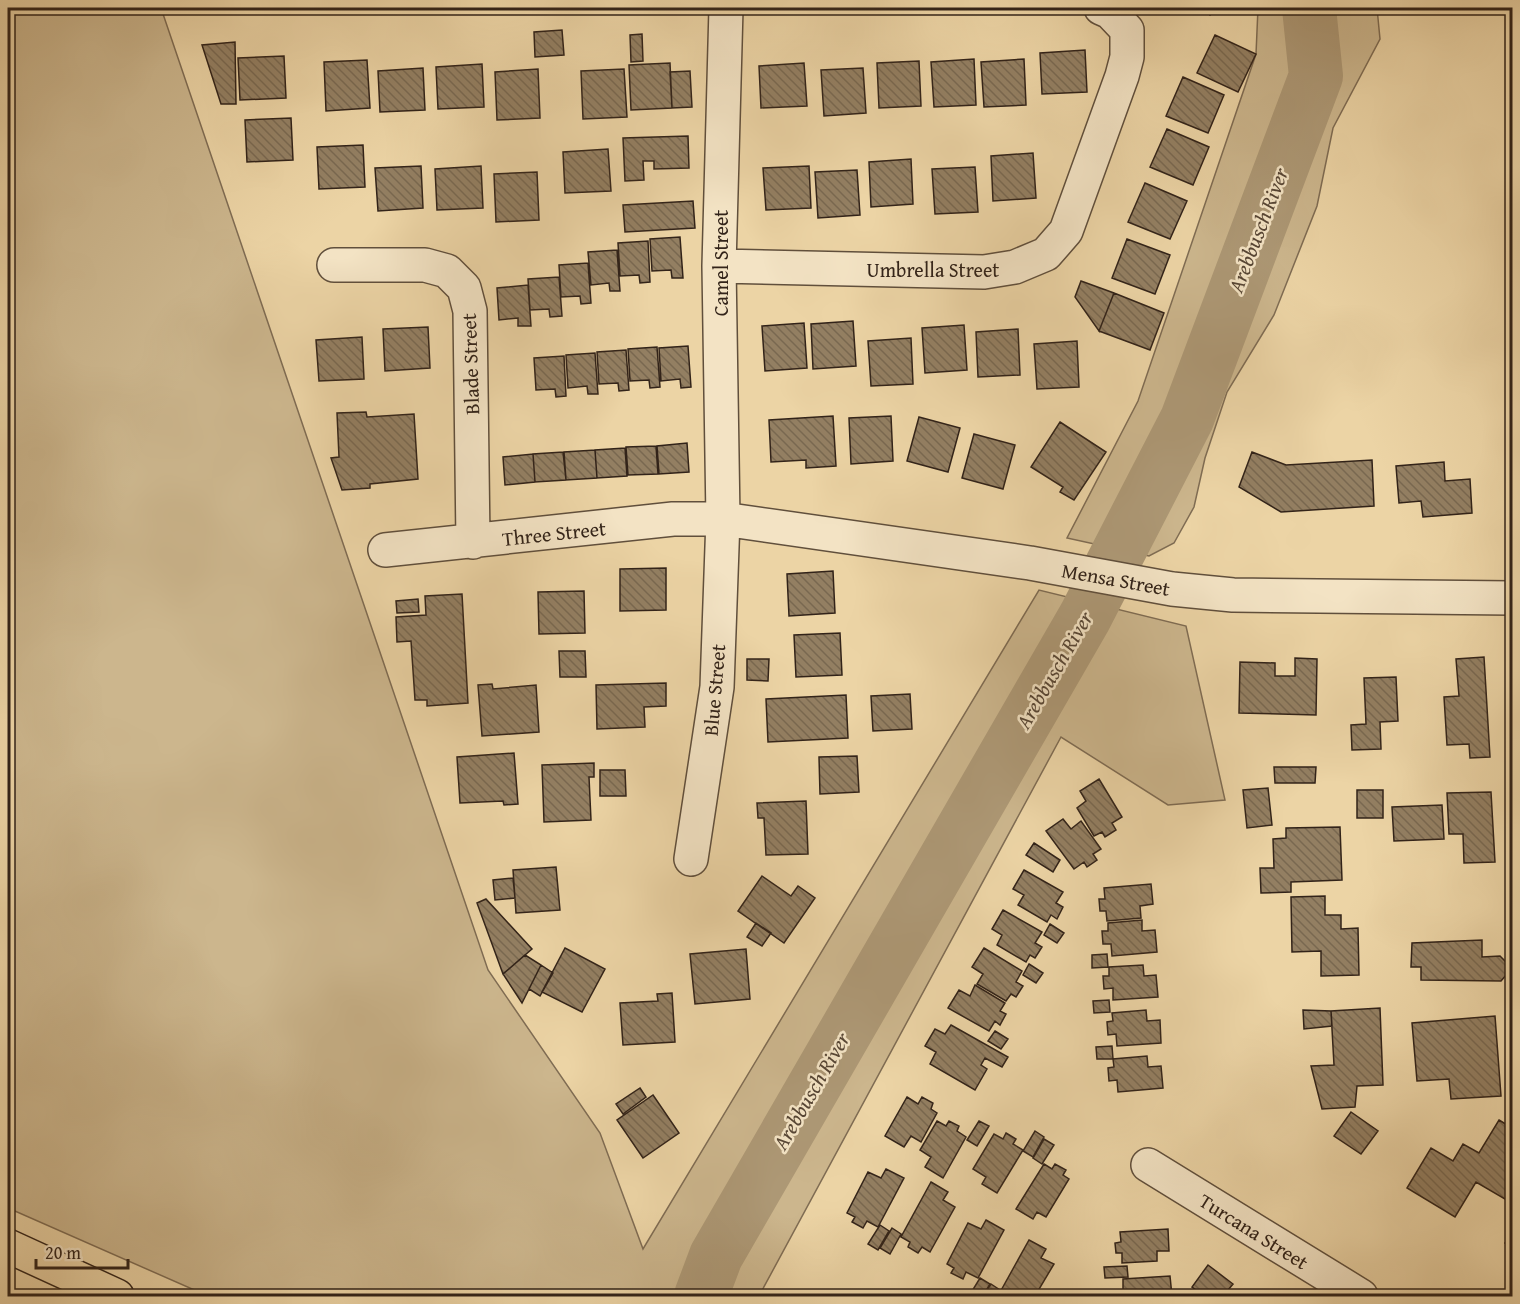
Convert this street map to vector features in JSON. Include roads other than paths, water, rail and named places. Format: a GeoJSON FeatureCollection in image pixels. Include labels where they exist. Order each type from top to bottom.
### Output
{"type":"FeatureCollection","features":[{"type":"Feature","properties":{"kind":"highway"},"geometry":{"type":"LineString","coordinates":[[8,1246],[117,1296]]}},
{"type":"Feature","properties":{"kind":"street","name":"Camel Street"},"geometry":{"type":"LineString","coordinates":[[723,519],[719,266],[726,8]]}},
{"type":"Feature","properties":{"kind":"street","name":"Umbrella Street"},"geometry":{"type":"LineString","coordinates":[[719,266],[984,272],[1015,267],[1046,254],[1066,231],[1127,57],[1127,30],[1110,12],[1101,8]]}},
{"type":"Feature","properties":{"kind":"street","name":"Blade Street"},"geometry":{"type":"LineString","coordinates":[[334,265],[425,265],[447,271],[464,288],[471,311],[473,542]]}},
{"type":"Feature","properties":{"kind":"street","name":"Three Street"},"geometry":{"type":"LineString","coordinates":[[385,550],[673,519],[723,519]]}},
{"type":"Feature","properties":{"kind":"street","name":"Mensa Street"},"geometry":{"type":"LineString","coordinates":[[723,519],[1030,563],[1172,589],[1233,595],[1512,598]]}},
{"type":"Feature","properties":{"kind":"street","name":"Blue Street"},"geometry":{"type":"LineString","coordinates":[[691,859],[717,687],[723,519]]}},
{"type":"Feature","properties":{"kind":"street","name":"Turcana Street"},"geometry":{"type":"LineString","coordinates":[[1148,1165],[1361,1296]]}},
{"type":"Feature","properties":{"kind":"waterway","name":"Arebbusch River"},"geometry":{"type":"LineString","coordinates":[[701,1296],[716,1256],[1085,617],[1187,419],[1316,76],[1309,8]]}}]}
